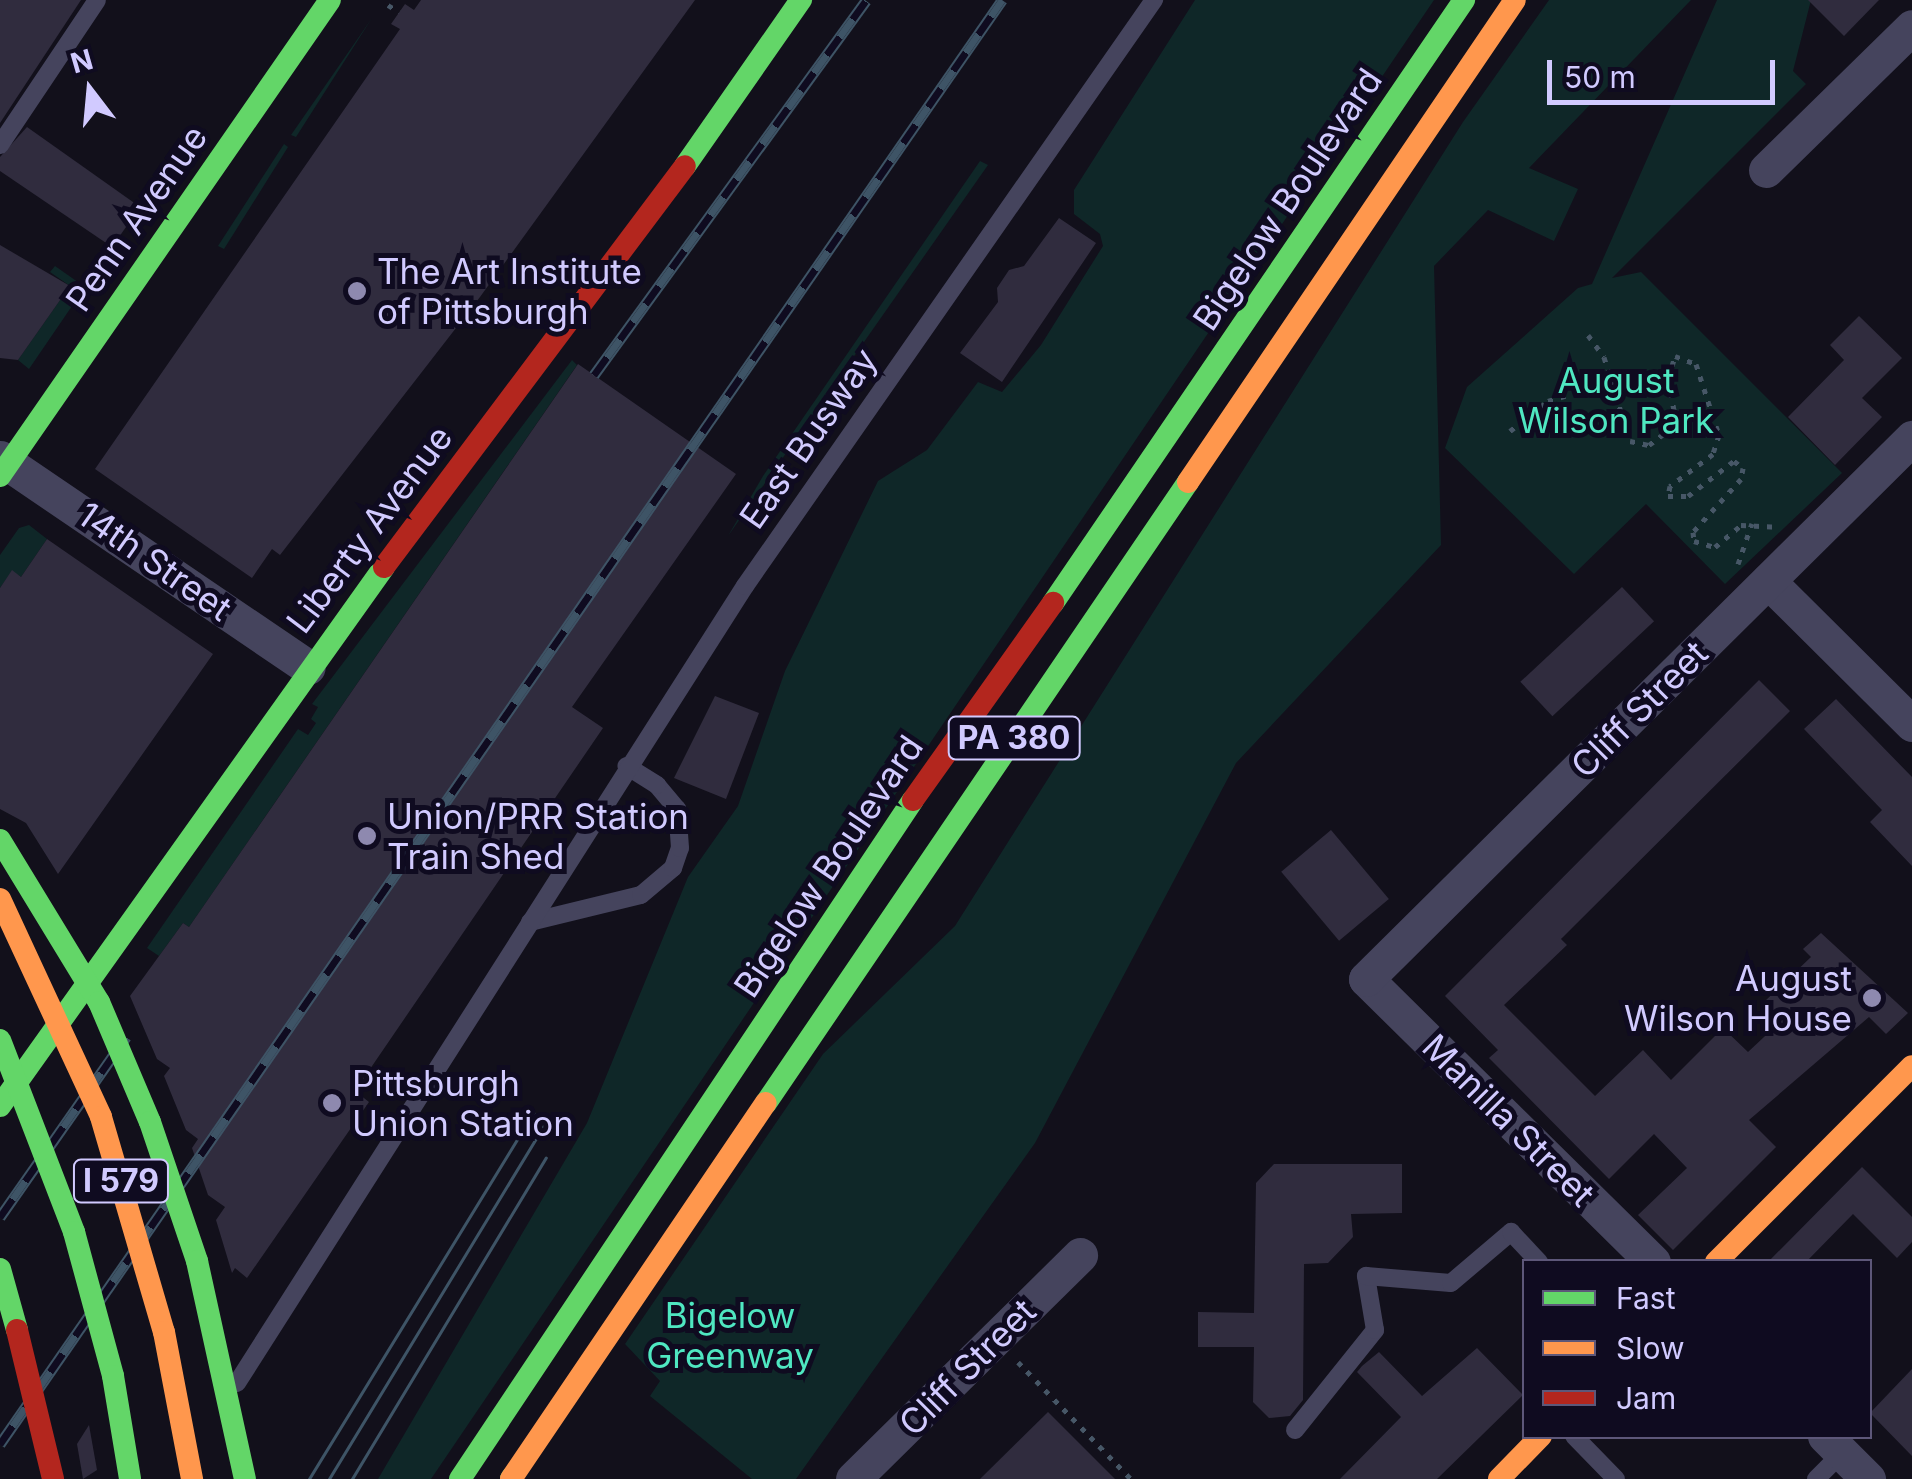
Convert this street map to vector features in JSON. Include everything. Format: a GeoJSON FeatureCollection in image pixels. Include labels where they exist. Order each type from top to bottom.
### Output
{"type":"FeatureCollection","features":[{"type":"Feature","properties":{"kind":"main road","name":"Penn Avenue"},"geometry":{"type":"LineString","coordinates":[[3,466],[328,0]]}},
{"type":"Feature","properties":{"kind":"main road","name":"Liberty Avenue"},"geometry":{"type":"LineString","coordinates":[[0,1106],[308,666],[639,232],[801,0]]}},
{"type":"Feature","properties":{"kind":"main road","name":"Bigelow Boulevard"},"geometry":{"type":"LineString","coordinates":[[460,1479],[900,818],[1464,0]]}},
{"type":"Feature","properties":{"kind":"main road","name":"PA 380"},"geometry":{"type":"LineString","coordinates":[[512,1478],[1515,0]]}},
{"type":"Feature","properties":{"kind":"main road"},"geometry":{"type":"LineString","coordinates":[[0,840],[99,1002],[150,1122],[201,1278],[245,1479]]}},
{"type":"Feature","properties":{"kind":"main road","name":"I 579"},"geometry":{"type":"LineString","coordinates":[[0,899],[101,1116],[164,1332],[192,1479]]}},
{"type":"Feature","properties":{"kind":"main road"},"geometry":{"type":"LineString","coordinates":[[0,1040],[74,1232],[113,1376],[130,1479]]}},
{"type":"Feature","properties":{"kind":"main road"},"geometry":{"type":"LineString","coordinates":[[1719,1259],[1912,1066]]}},
{"type":"Feature","properties":{"kind":"main road"},"geometry":{"type":"LineString","coordinates":[[0,1269],[53,1479]]}},
{"type":"Feature","properties":{"kind":"main road"},"geometry":{"type":"LineString","coordinates":[[1499,1479],[1538,1439]]}},
{"type":"Feature","properties":{"kind":"street"},"geometry":{"type":"LineString","coordinates":[[1766,170],[1912,26]]}},
{"type":"Feature","properties":{"kind":"street","name":"Cliff Street"},"geometry":{"type":"LineString","coordinates":[[1366,979],[1912,438]]}},
{"type":"Feature","properties":{"kind":"street","name":"14th Street"},"geometry":{"type":"LineString","coordinates":[[3,466],[308,666]]}},
{"type":"Feature","properties":{"kind":"street"},"geometry":{"type":"LineString","coordinates":[[1768,581],[1912,724]]}},
{"type":"Feature","properties":{"kind":"street","name":"Manilla Street"},"geometry":{"type":"LineString","coordinates":[[1366,979],[1650,1259]]}},
{"type":"Feature","properties":{"kind":"street","name":"Cliff Street"},"geometry":{"type":"LineString","coordinates":[[854,1479],[1080,1256]]}},
{"type":"Feature","properties":{"kind":"street"},"geometry":{"type":"LineString","coordinates":[[1834,1445],[1868,1479]]}},
{"type":"Feature","properties":{"kind":"lane"},"geometry":{"type":"LineString","coordinates":[[0,145],[97,0]]}},
{"type":"Feature","properties":{"kind":"lane","name":"East Busway"},"geometry":{"type":"LineString","coordinates":[[182,1479],[266,1332],[627,766],[813,486],[1154,0]]}},
{"type":"Feature","properties":{"kind":"lane"},"geometry":{"type":"LineString","coordinates":[[530,922],[641,895],[673,868],[680,848],[677,809],[658,785],[627,766]]}},
{"type":"Feature","properties":{"kind":"lane"},"geometry":{"type":"LineString","coordinates":[[1295,1430],[1374,1330],[1366,1276],[1451,1284],[1511,1232],[1536,1259]]}},
{"type":"Feature","properties":{"kind":"lane"},"geometry":{"type":"LineString","coordinates":[[1577,1439],[1616,1479]]}},
{"type":"Feature","properties":{"kind":"lane"},"geometry":{"type":"LineString","coordinates":[[1816,1479],[1834,1445]]}},
{"type":"Feature","properties":{"kind":"path"},"geometry":{"type":"LineString","coordinates":[[388,5],[399,12]]}},
{"type":"Feature","properties":{"kind":"path"},"geometry":{"type":"LineString","coordinates":[[1588,335],[1604,357],[1607,383],[1621,399],[1619,422],[1630,441],[1649,445],[1666,432],[1674,410],[1668,378],[1676,356],[1696,364],[1719,435],[1713,454],[1670,486],[1668,496],[1688,496],[1734,461],[1742,468],[1741,479],[1693,532],[1694,541],[1715,547],[1752,523],[1773,524],[1781,534]]}},
{"type":"Feature","properties":{"kind":"path"},"geometry":{"type":"LineString","coordinates":[[1510,431],[1548,401],[1607,383]]}},
{"type":"Feature","properties":{"kind":"path"},"geometry":{"type":"LineString","coordinates":[[1732,580],[1752,523]]}},
{"type":"Feature","properties":{"kind":"path"},"geometry":{"type":"LineString","coordinates":[[1016,1360],[1131,1479]]}},
{"type":"Feature","properties":{"kind":"green space"},"geometry":{"type":"Polygon","coordinates":[[[1195,0],[1434,0],[431,1479],[378,1479],[587,1123],[688,877],[738,806],[785,671],[878,481],[927,450],[978,382],[1002,392],[1041,345],[1103,246],[1100,234],[1074,214],[1074,190],[1195,0]]]}},
{"type":"Feature","properties":{"kind":"green space","name":"Bigelow Greenway"},"geometry":{"type":"Polygon","coordinates":[[[1549,0],[1691,0],[1529,168],[1578,189],[1554,241],[1488,210],[1434,266],[1441,545],[1236,763],[1035,1143],[796,1479],[752,1479],[650,1396],[660,1381],[625,1344],[823,1054],[955,926],[1463,122],[1549,0]]]}},
{"type":"Feature","properties":{"kind":"green space","name":"August Wilson Park"},"geometry":{"type":"Polygon","coordinates":[[[1717,0],[1811,0],[1793,71],[1806,84],[1612,278],[1641,272],[1842,473],[1725,584],[1646,504],[1574,574],[1445,448],[1467,387],[1578,288],[1592,284],[1717,0]]]}},
{"type":"Feature","properties":{"kind":"green space"},"geometry":{"type":"Polygon","coordinates":[[[372,18],[296,137],[291,135],[372,18]]]}},
{"type":"Feature","properties":{"kind":"green space"},"geometry":{"type":"Polygon","coordinates":[[[284,144],[288,147],[224,249],[218,246],[284,144]]]}},
{"type":"Feature","properties":{"kind":"green space"},"geometry":{"type":"Polygon","coordinates":[[[980,161],[988,165],[728,536],[763,476],[980,161]]]}},
{"type":"Feature","properties":{"kind":"green space"},"geometry":{"type":"Polygon","coordinates":[[[55,266],[85,287],[29,369],[18,360],[70,286],[50,272],[55,266]]]}},
{"type":"Feature","properties":{"kind":"green space"},"geometry":{"type":"Polygon","coordinates":[[[572,360],[577,365],[189,927],[183,923],[159,956],[147,948],[298,729],[308,735],[316,723],[311,719],[318,707],[312,704],[572,360]]]}},
{"type":"Feature","properties":{"kind":"green space"},"geometry":{"type":"Polygon","coordinates":[[[29,525],[47,539],[21,577],[12,571],[0,588],[0,555],[19,528],[29,525]]]}},
{"type":"Feature","properties":{"kind":"building"},"geometry":{"type":"Polygon","coordinates":[[[0,0],[81,0],[0,123],[0,0]]]}},
{"type":"Feature","properties":{"kind":"building","name":"The Art Institute of Pittsburgh"},"geometry":{"type":"Polygon","coordinates":[[[421,0],[695,0],[480,297],[280,555],[272,549],[252,578],[95,469],[400,29],[391,24],[405,4],[414,10],[421,0]]]}},
{"type":"Feature","properties":{"kind":"building"},"geometry":{"type":"Polygon","coordinates":[[[1808,0],[1879,0],[1844,36],[1808,0]]]}},
{"type":"Feature","properties":{"kind":"building"},"geometry":{"type":"Polygon","coordinates":[[[27,127],[140,207],[112,247],[0,171],[0,157],[27,127]]]}},
{"type":"Feature","properties":{"kind":"building"},"geometry":{"type":"Polygon","coordinates":[[[1059,218],[1096,243],[1002,382],[960,353],[998,302],[997,288],[1009,270],[1024,266],[1059,218]]]}},
{"type":"Feature","properties":{"kind":"building"},"geometry":{"type":"Polygon","coordinates":[[[0,245],[70,286],[18,360],[0,358],[0,245]]]}},
{"type":"Feature","properties":{"kind":"building"},"geometry":{"type":"Polygon","coordinates":[[[1859,316],[1902,358],[1862,398],[1882,417],[1835,465],[1788,417],[1844,360],[1830,345],[1859,316]]]}},
{"type":"Feature","properties":{"kind":"building","name":"Union/PRR Station Train Shed"},"geometry":{"type":"Polygon","coordinates":[[[578,364],[736,474],[572,707],[603,728],[355,1091],[369,1102],[247,1278],[235,1268],[232,1273],[216,1220],[225,1207],[208,1195],[192,1148],[198,1139],[186,1130],[164,1076],[170,1068],[157,1059],[130,996],[183,923],[189,927],[578,364]]]}},
{"type":"Feature","properties":{"kind":"building"},"geometry":{"type":"Polygon","coordinates":[[[47,539],[213,654],[58,874],[26,823],[0,809],[0,588],[12,570],[21,577],[47,539]]]}},
{"type":"Feature","properties":{"kind":"building"},"geometry":{"type":"Polygon","coordinates":[[[1622,587],[1654,621],[1552,716],[1520,682],[1622,587]]]}},
{"type":"Feature","properties":{"kind":"building"},"geometry":{"type":"Polygon","coordinates":[[[1759,680],[1790,711],[1561,939],[1567,945],[1504,1005],[1595,1096],[1643,1050],[1671,1080],[1723,1028],[1748,1052],[1782,1020],[1765,1001],[1811,957],[1803,949],[1821,933],[1908,1013],[1886,1034],[1869,1017],[1749,1120],[1776,1147],[1673,1250],[1638,1215],[1687,1168],[1654,1134],[1609,1179],[1489,1058],[1498,1050],[1445,996],[1759,680]]]}},
{"type":"Feature","properties":{"kind":"building"},"geometry":{"type":"Polygon","coordinates":[[[715,696],[759,713],[726,799],[674,778],[715,696]]]}},
{"type":"Feature","properties":{"kind":"building"},"geometry":{"type":"Polygon","coordinates":[[[1836,699],[1912,777],[1912,866],[1870,822],[1882,810],[1804,729],[1836,699]]]}},
{"type":"Feature","properties":{"kind":"building"},"geometry":{"type":"Polygon","coordinates":[[[1331,830],[1389,899],[1339,941],[1281,872],[1331,830]]]}},
{"type":"Feature","properties":{"kind":"building"},"geometry":{"type":"Polygon","coordinates":[[[1274,1164],[1402,1164],[1402,1213],[1351,1214],[1353,1237],[1328,1263],[1304,1264],[1303,1400],[1290,1416],[1269,1418],[1253,1402],[1254,1347],[1198,1347],[1198,1312],[1254,1313],[1256,1183],[1274,1164]]]}},
{"type":"Feature","properties":{"kind":"building"},"geometry":{"type":"Polygon","coordinates":[[[1862,1167],[1912,1217],[1912,1242],[1897,1258],[1853,1214],[1809,1259],[1771,1259],[1862,1167]]]}},
{"type":"Feature","properties":{"kind":"building"},"geometry":{"type":"Polygon","coordinates":[[[1477,1348],[1522,1394],[1437,1479],[1340,1479],[1401,1417],[1357,1372],[1362,1366],[1379,1352],[1422,1396],[1477,1348]]]}},
{"type":"Feature","properties":{"kind":"building"},"geometry":{"type":"Polygon","coordinates":[[[1912,1369],[1912,1456],[1872,1415],[1912,1369]]]}},
{"type":"Feature","properties":{"kind":"building"},"geometry":{"type":"Polygon","coordinates":[[[1048,1412],[1115,1479],[980,1479],[1048,1412]]]}},
{"type":"Feature","properties":{"kind":"building"},"geometry":{"type":"Polygon","coordinates":[[[89,1425],[97,1470],[83,1479],[77,1444],[89,1425]]]}},
{"type":"Feature","properties":{"kind":"tram line"},"geometry":{"type":"LineString","coordinates":[[309,1479],[533,1113]]}},
{"type":"Feature","properties":{"kind":"tram line"},"geometry":{"type":"LineString","coordinates":[[329,1479],[547,1120]]}},
{"type":"Feature","properties":{"kind":"tram line"},"geometry":{"type":"LineString","coordinates":[[352,1479],[546,1158]]}},
{"type":"Feature","properties":{"kind":"railway"},"geometry":{"type":"LineString","coordinates":[[594,375],[866,0]]}},
{"type":"Feature","properties":{"kind":"railway"},"geometry":{"type":"LineString","coordinates":[[0,1444],[1002,0]]}},
{"type":"Feature","properties":{"kind":"railway"},"geometry":{"type":"LineString","coordinates":[[0,1217],[126,1037]]}},
{"type":"Feature","properties":{"kind":"traffic: fast"},"geometry":{"type":"LineString","coordinates":[[0,476],[330,0]]}},
{"type":"Feature","properties":{"kind":"traffic: fast"},"geometry":{"type":"LineString","coordinates":[[685,166],[801,0]]}},
{"type":"Feature","properties":{"kind":"traffic: fast"},"geometry":{"type":"LineString","coordinates":[[1053,603],[1464,0]]}},
{"type":"Feature","properties":{"kind":"traffic: fast"},"geometry":{"type":"LineString","coordinates":[[766,1103],[1188,482]]}},
{"type":"Feature","properties":{"kind":"traffic: fast"},"geometry":{"type":"LineString","coordinates":[[0,1106],[384,567]]}},
{"type":"Feature","properties":{"kind":"traffic: fast"},"geometry":{"type":"LineString","coordinates":[[460,1479],[913,800]]}},
{"type":"Feature","properties":{"kind":"traffic: fast"},"geometry":{"type":"LineString","coordinates":[[0,840],[99,1002],[150,1122],[197,1261],[245,1479]]}},
{"type":"Feature","properties":{"kind":"traffic: fast"},"geometry":{"type":"LineString","coordinates":[[0,1040],[74,1232],[113,1376],[130,1479]]}},
{"type":"Feature","properties":{"kind":"traffic: fast"},"geometry":{"type":"LineString","coordinates":[[0,1269],[17,1330]]}},
{"type":"Feature","properties":{"kind":"traffic: slow"},"geometry":{"type":"LineString","coordinates":[[1188,482],[1515,0]]}},
{"type":"Feature","properties":{"kind":"traffic: slow"},"geometry":{"type":"LineString","coordinates":[[0,899],[101,1117],[164,1332],[192,1479]]}},
{"type":"Feature","properties":{"kind":"traffic: slow"},"geometry":{"type":"LineString","coordinates":[[1719,1259],[1912,1066]]}},
{"type":"Feature","properties":{"kind":"traffic: slow"},"geometry":{"type":"LineString","coordinates":[[511,1479],[766,1103]]}},
{"type":"Feature","properties":{"kind":"traffic: slow"},"geometry":{"type":"LineString","coordinates":[[1499,1479],[1538,1439]]}},
{"type":"Feature","properties":{"kind":"traffic: jam"},"geometry":{"type":"LineString","coordinates":[[384,567],[685,166]]}},
{"type":"Feature","properties":{"kind":"traffic: jam"},"geometry":{"type":"LineString","coordinates":[[913,800],[1053,603]]}},
{"type":"Feature","properties":{"kind":"traffic: jam"},"geometry":{"type":"LineString","coordinates":[[17,1330],[53,1479]]}},
{"type":"Feature","properties":{"kind":"place","name":"The Art Institute of Pittsburgh"},"geometry":{"type":"Point","coordinates":[357,291]}},
{"type":"Feature","properties":{"kind":"place","name":"Union/PRR Station Train Shed"},"geometry":{"type":"Point","coordinates":[367,836]}},
{"type":"Feature","properties":{"kind":"place","name":"August Wilson House"},"geometry":{"type":"Point","coordinates":[1872,998]}},
{"type":"Feature","properties":{"kind":"place","name":"Pittsburgh Union Station"},"geometry":{"type":"Point","coordinates":[332,1103]}}]}
